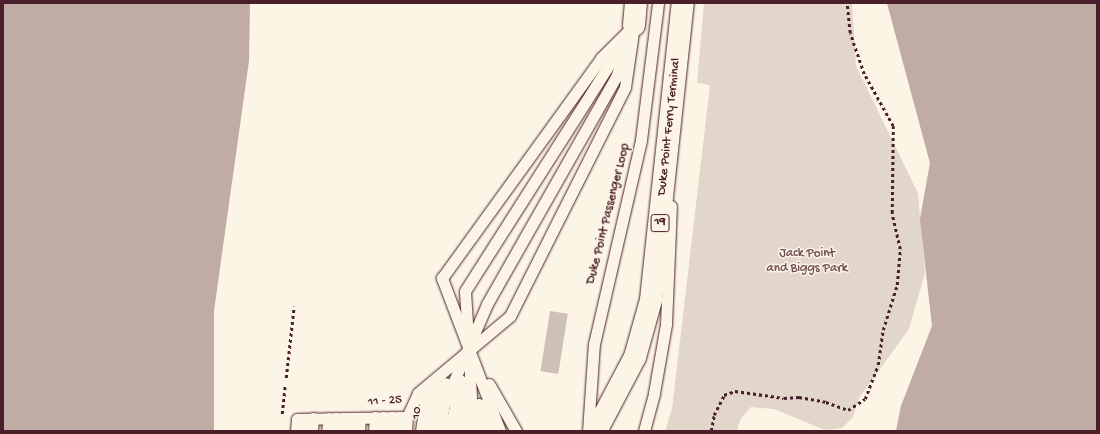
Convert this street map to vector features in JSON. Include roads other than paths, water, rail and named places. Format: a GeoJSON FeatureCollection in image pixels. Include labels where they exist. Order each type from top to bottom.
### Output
{"type":"FeatureCollection","features":[{"type":"Feature","properties":{"kind":"highway"},"geometry":{"type":"LineString","coordinates":[[634,25],[636,3]]}},
{"type":"Feature","properties":{"kind":"highway","name":"Duke Point Ferry Terminal"},"geometry":{"type":"LineString","coordinates":[[596,431],[628,375],[647,320],[654,280],[683,3]]}},
{"type":"Feature","properties":{"kind":"lane","name":"Duke Point Passenger Loop"},"geometry":{"type":"LineString","coordinates":[[588,431],[594,344],[603,299],[641,140],[658,3]]}},
{"type":"Feature","properties":{"kind":"lane"},"geometry":{"type":"LineString","coordinates":[[421,431],[426,396],[468,349],[510,316],[625,87],[634,25]]}},
{"type":"Feature","properties":{"kind":"lane"},"geometry":{"type":"LineString","coordinates":[[516,431],[468,349],[442,278],[601,58],[634,25]]}},
{"type":"Feature","properties":{"kind":"lane"},"geometry":{"type":"LineString","coordinates":[[477,420],[468,349],[487,304],[616,77],[634,25]]}},
{"type":"Feature","properties":{"kind":"lane"},"geometry":{"type":"LineString","coordinates":[[470,431],[477,420],[468,349],[465,292],[634,25]]}},
{"type":"Feature","properties":{"kind":"lane"},"geometry":{"type":"LineString","coordinates":[[644,431],[654,393],[666,324],[674,81]]}},
{"type":"Feature","properties":{"kind":"lane"},"geometry":{"type":"LineString","coordinates":[[468,349],[477,420]]}},
{"type":"Feature","properties":{"kind":"lane"},"geometry":{"type":"LineString","coordinates":[[468,349],[477,420]]}},
{"type":"Feature","properties":{"kind":"lane"},"geometry":{"type":"LineString","coordinates":[[468,349],[477,420]]}},
{"type":"Feature","properties":{"kind":"lane","name":"11 - 25"},"geometry":{"type":"LineString","coordinates":[[352,418],[418,393],[468,349]]}},
{"type":"Feature","properties":{"kind":"lane"},"geometry":{"type":"LineString","coordinates":[[327,431],[352,418]]}},
{"type":"Feature","properties":{"kind":"lane"},"geometry":{"type":"LineString","coordinates":[[335,431],[352,418]]}},
{"type":"Feature","properties":{"kind":"lane"},"geometry":{"type":"LineString","coordinates":[[343,431],[352,418]]}},
{"type":"Feature","properties":{"kind":"lane"},"geometry":{"type":"LineString","coordinates":[[351,431],[352,418]]}},
{"type":"Feature","properties":{"kind":"lane"},"geometry":{"type":"LineString","coordinates":[[352,418],[359,431]]}},
{"type":"Feature","properties":{"kind":"lane"},"geometry":{"type":"LineString","coordinates":[[352,418],[366,431]]}},
{"type":"Feature","properties":{"kind":"lane"},"geometry":{"type":"LineString","coordinates":[[352,418],[374,431]]}},
{"type":"Feature","properties":{"kind":"lane"},"geometry":{"type":"LineString","coordinates":[[296,431],[352,418],[406,431]]}},
{"type":"Feature","properties":{"kind":"lane"},"geometry":{"type":"LineString","coordinates":[[304,431],[352,418],[398,431]]}},
{"type":"Feature","properties":{"kind":"lane"},"geometry":{"type":"LineString","coordinates":[[312,431],[352,418],[390,431]]}},
{"type":"Feature","properties":{"kind":"lane"},"geometry":{"type":"LineString","coordinates":[[320,431],[352,418],[382,431]]}},
{"type":"Feature","properties":{"kind":"lane"},"geometry":{"type":"LineString","coordinates":[[440,431],[477,420]]}},
{"type":"Feature","properties":{"kind":"lane"},"geometry":{"type":"LineString","coordinates":[[450,431],[477,420]]}},
{"type":"Feature","properties":{"kind":"lane"},"geometry":{"type":"LineString","coordinates":[[460,431],[477,420]]}},
{"type":"Feature","properties":{"kind":"lane","name":"10"},"geometry":{"type":"LineString","coordinates":[[430,431],[477,420]]}},
{"type":"Feature","properties":{"kind":"park label","name":"Jack Point and Biggs Park"},"geometry":{"type":"Point","coordinates":[807,262]}}]}
